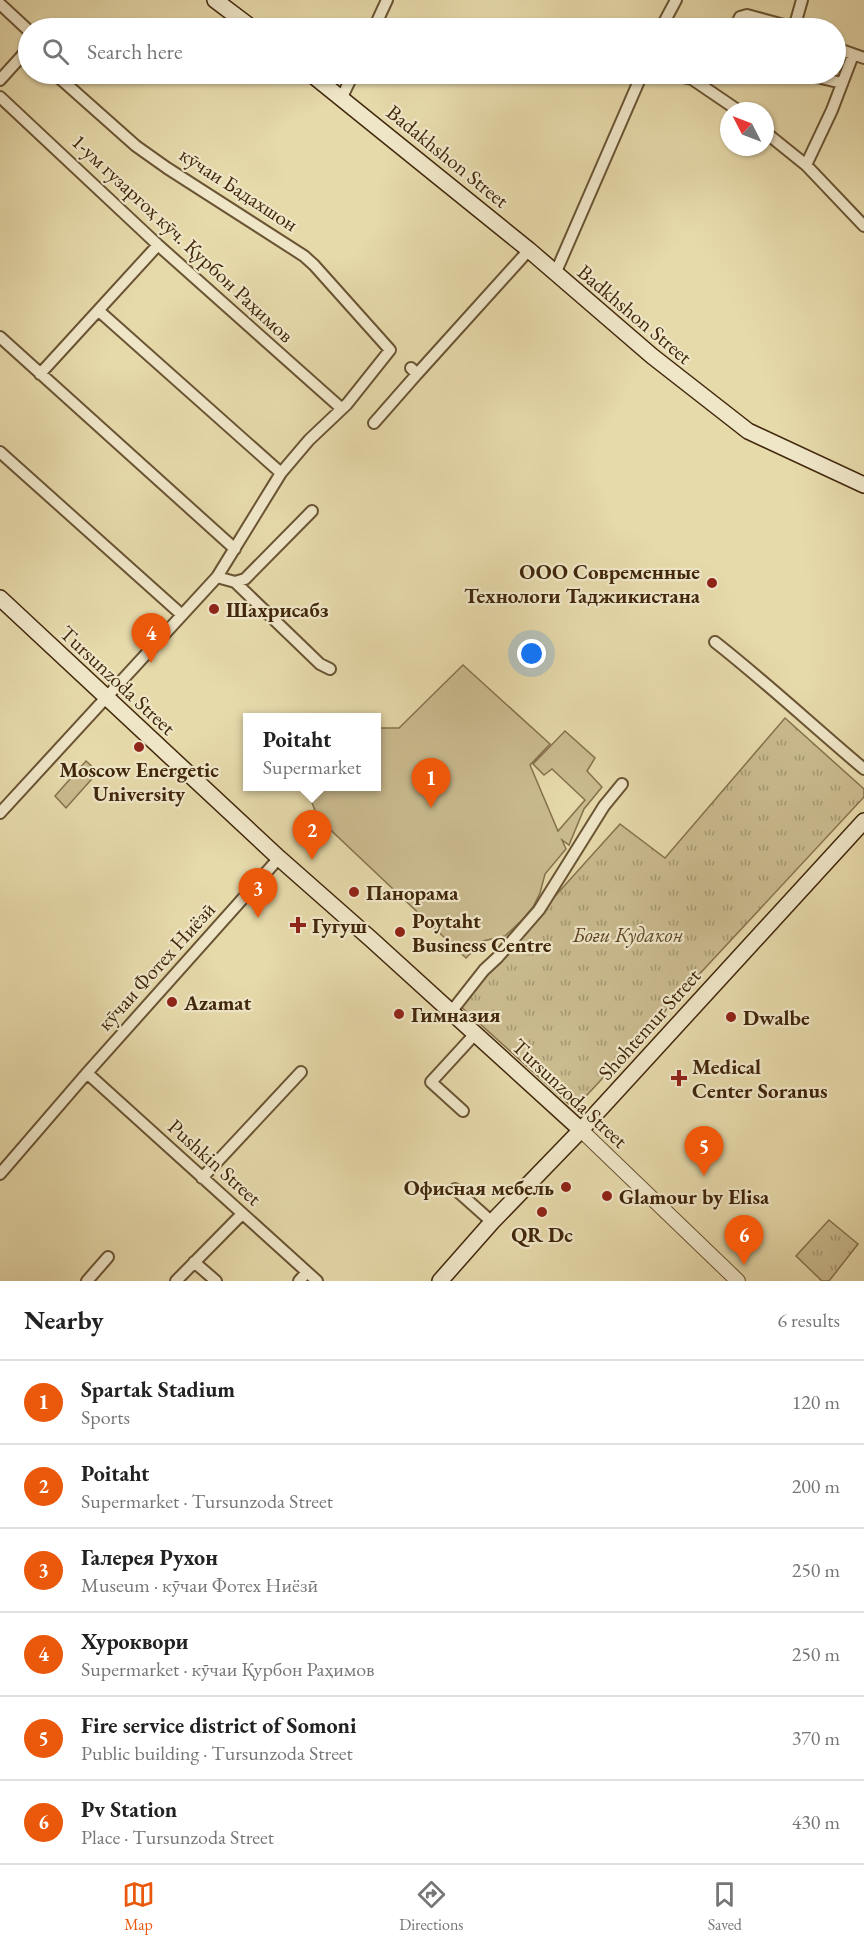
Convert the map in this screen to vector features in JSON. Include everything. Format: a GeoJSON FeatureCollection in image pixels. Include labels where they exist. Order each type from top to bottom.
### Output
{"type":"FeatureCollection","features":[{"type":"Feature","properties":{"kind":"main road"},"geometry":{"type":"LineString","coordinates":[[215,0],[239,18]]}},
{"type":"Feature","properties":{"kind":"main road","name":"Badakhshon Street"},"geometry":{"type":"LineString","coordinates":[[324,84],[530,249]]}},
{"type":"Feature","properties":{"kind":"main road","name":"Badkhshon Street"},"geometry":{"type":"LineString","coordinates":[[530,249],[651,356],[748,431],[864,485]]}},
{"type":"Feature","properties":{"kind":"main road","name":"Tursunzoda Street"},"geometry":{"type":"LineString","coordinates":[[0,598],[279,858],[581,1130]]}},
{"type":"Feature","properties":{"kind":"main road","name":"Shohtemur Street"},"geometry":{"type":"LineString","coordinates":[[440,1281],[864,821]]}},
{"type":"Feature","properties":{"kind":"street"},"geometry":{"type":"LineString","coordinates":[[379,18],[387,0]]}},
{"type":"Feature","properties":{"kind":"street"},"geometry":{"type":"LineString","coordinates":[[667,18],[676,0]]}},
{"type":"Feature","properties":{"kind":"street"},"geometry":{"type":"LineString","coordinates":[[798,18],[802,0]]}},
{"type":"Feature","properties":{"kind":"street"},"geometry":{"type":"LineString","coordinates":[[0,3],[18,20]]}},
{"type":"Feature","properties":{"kind":"street"},"geometry":{"type":"LineString","coordinates":[[740,18],[747,15],[758,18]]}},
{"type":"Feature","properties":{"kind":"street"},"geometry":{"type":"LineString","coordinates":[[846,52],[864,58]]}},
{"type":"Feature","properties":{"kind":"street"},"geometry":{"type":"LineString","coordinates":[[846,72],[852,55]]}},
{"type":"Feature","properties":{"kind":"street"},"geometry":{"type":"LineString","coordinates":[[0,80],[18,60]]}},
{"type":"Feature","properties":{"kind":"street","name":"кӯчаи Бадахшон"},"geometry":{"type":"LineString","coordinates":[[66,84],[136,146],[304,256],[390,350],[356,394],[341,408]]}},
{"type":"Feature","properties":{"kind":"street"},"geometry":{"type":"LineString","coordinates":[[342,97],[348,84]]}},
{"type":"Feature","properties":{"kind":"street"},"geometry":{"type":"LineString","coordinates":[[555,273],[638,84]]}},
{"type":"Feature","properties":{"kind":"street"},"geometry":{"type":"LineString","coordinates":[[699,84],[726,102]]}},
{"type":"Feature","properties":{"kind":"street"},"geometry":{"type":"LineString","coordinates":[[806,165],[842,84]]}},
{"type":"Feature","properties":{"kind":"street","name":"1-ум гузаргоҳ кӯч. Қурбон Раҳимов"},"geometry":{"type":"LineString","coordinates":[[0,97],[158,245],[341,408]]}},
{"type":"Feature","properties":{"kind":"street"},"geometry":{"type":"LineString","coordinates":[[774,139],[806,165],[864,226]]}},
{"type":"Feature","properties":{"kind":"street"},"geometry":{"type":"LineString","coordinates":[[40,374],[158,245]]}},
{"type":"Feature","properties":{"kind":"street"},"geometry":{"type":"LineString","coordinates":[[374,423],[414,371],[530,249]]}},
{"type":"Feature","properties":{"kind":"street"},"geometry":{"type":"LineString","coordinates":[[99,311],[281,473]]}},
{"type":"Feature","properties":{"kind":"street"},"geometry":{"type":"LineString","coordinates":[[0,337],[235,549]]}},
{"type":"Feature","properties":{"kind":"street"},"geometry":{"type":"LineString","coordinates":[[0,813],[217,577],[257,508],[281,473],[341,408]]}},
{"type":"Feature","properties":{"kind":"street"},"geometry":{"type":"LineString","coordinates":[[0,452],[182,615]]}},
{"type":"Feature","properties":{"kind":"street"},"geometry":{"type":"LineString","coordinates":[[235,582],[245,579],[312,511]]}},
{"type":"Feature","properties":{"kind":"street"},"geometry":{"type":"LineString","coordinates":[[217,577],[235,582],[320,664],[330,669]]}},
{"type":"Feature","properties":{"kind":"street"},"geometry":{"type":"LineString","coordinates":[[715,642],[864,769]]}},
{"type":"Feature","properties":{"kind":"street"},"geometry":{"type":"LineString","coordinates":[[451,1012],[484,970],[539,910],[604,806],[622,784]]}},
{"type":"Feature","properties":{"kind":"street","name":"кӯчаи Фотех Ниёзӣ"},"geometry":{"type":"LineString","coordinates":[[0,1174],[279,858]]}},
{"type":"Feature","properties":{"kind":"street"},"geometry":{"type":"LineString","coordinates":[[463,1111],[431,1082],[475,1034]]}},
{"type":"Feature","properties":{"kind":"street"},"geometry":{"type":"LineString","coordinates":[[202,1178],[301,1072]]}},
{"type":"Feature","properties":{"kind":"street","name":"Pushkin Street"},"geometry":{"type":"LineString","coordinates":[[87,1073],[317,1281]]}},
{"type":"Feature","properties":{"kind":"street","name":"Tursunzoda Street"},"geometry":{"type":"LineString","coordinates":[[581,1130],[738,1281]]}},
{"type":"Feature","properties":{"kind":"street"},"geometry":{"type":"LineString","coordinates":[[455,1189],[492,1222]]}},
{"type":"Feature","properties":{"kind":"street"},"geometry":{"type":"LineString","coordinates":[[176,1281],[242,1214]]}},
{"type":"Feature","properties":{"kind":"street"},"geometry":{"type":"LineString","coordinates":[[87,1281],[108,1257]]}},
{"type":"Feature","properties":{"kind":"street"},"geometry":{"type":"LineString","coordinates":[[194,1262],[216,1281]]}},
{"type":"Feature","properties":{"kind":"street"},"geometry":{"type":"LineString","coordinates":[[299,1281],[307,1272]]}},
{"type":"Feature","properties":{"kind":"green space"},"geometry":{"type":"Polygon","coordinates":[[[463,665],[550,744],[530,765],[558,831],[585,800],[552,769],[544,775],[533,764],[565,731],[595,758],[587,771],[602,787],[584,809],[569,845],[562,840],[566,849],[545,874],[533,907],[505,936],[483,941],[466,958],[318,818],[312,803],[313,791],[381,791],[381,728],[399,728],[463,665]]]}},
{"type":"Feature","properties":{"kind":"green space","name":"Боғи Кудакон"},"geometry":{"type":"Polygon","coordinates":[[[785,718],[864,789],[864,797],[574,1109],[458,1004],[620,824],[665,858],[785,718]]]}},
{"type":"Feature","properties":{"kind":"green space"},"geometry":{"type":"Polygon","coordinates":[[[86,761],[98,772],[66,808],[55,796],[86,761]]]}},
{"type":"Feature","properties":{"kind":"green space"},"geometry":{"type":"Polygon","coordinates":[[[829,1220],[858,1244],[829,1281],[822,1281],[796,1256],[829,1220]]]}},
{"type":"Feature","properties":{"kind":"place","name":"ООО Современные Технологи Таджикистана"},"geometry":{"type":"Point","coordinates":[712,583]}},
{"type":"Feature","properties":{"kind":"place","name":"Шахрисабз"},"geometry":{"type":"Point","coordinates":[214,609]}},
{"type":"Feature","properties":{"kind":"place","name":"Хуроквори"},"geometry":{"type":"Point","coordinates":[151,663]}},
{"type":"Feature","properties":{"kind":"place","name":"Moscow Energetic University"},"geometry":{"type":"Point","coordinates":[139,747]}},
{"type":"Feature","properties":{"kind":"place","name":"Spartak Stadium"},"geometry":{"type":"Point","coordinates":[431,808]}},
{"type":"Feature","properties":{"kind":"place","name":"Poitaht"},"geometry":{"type":"Point","coordinates":[312,860]}},
{"type":"Feature","properties":{"kind":"place","name":"Панорама"},"geometry":{"type":"Point","coordinates":[354,892]}},
{"type":"Feature","properties":{"kind":"place","name":"Галерея Рухон"},"geometry":{"type":"Point","coordinates":[258,918]}},
{"type":"Feature","properties":{"kind":"place","name":"Гугуш"},"geometry":{"type":"Point","coordinates":[298,925]}},
{"type":"Feature","properties":{"kind":"place","name":"Poytaht Business Centre"},"geometry":{"type":"Point","coordinates":[400,932]}},
{"type":"Feature","properties":{"kind":"place","name":"Azamat"},"geometry":{"type":"Point","coordinates":[172,1002]}},
{"type":"Feature","properties":{"kind":"place","name":"Гимназия"},"geometry":{"type":"Point","coordinates":[399,1014]}},
{"type":"Feature","properties":{"kind":"place","name":"Dwalbe"},"geometry":{"type":"Point","coordinates":[731,1017]}},
{"type":"Feature","properties":{"kind":"place","name":"Medical Center Soranus"},"geometry":{"type":"Point","coordinates":[679,1078]}},
{"type":"Feature","properties":{"kind":"place","name":"Fire service district of Somoni"},"geometry":{"type":"Point","coordinates":[704,1176]}},
{"type":"Feature","properties":{"kind":"place","name":"Офисная мебель"},"geometry":{"type":"Point","coordinates":[566,1187]}},
{"type":"Feature","properties":{"kind":"place","name":"Glamour by Elisa"},"geometry":{"type":"Point","coordinates":[607,1196]}},
{"type":"Feature","properties":{"kind":"place","name":"QR Dc"},"geometry":{"type":"Point","coordinates":[542,1212]}},
{"type":"Feature","properties":{"kind":"place","name":"Pv Station"},"geometry":{"type":"Point","coordinates":[744,1265]}}]}
